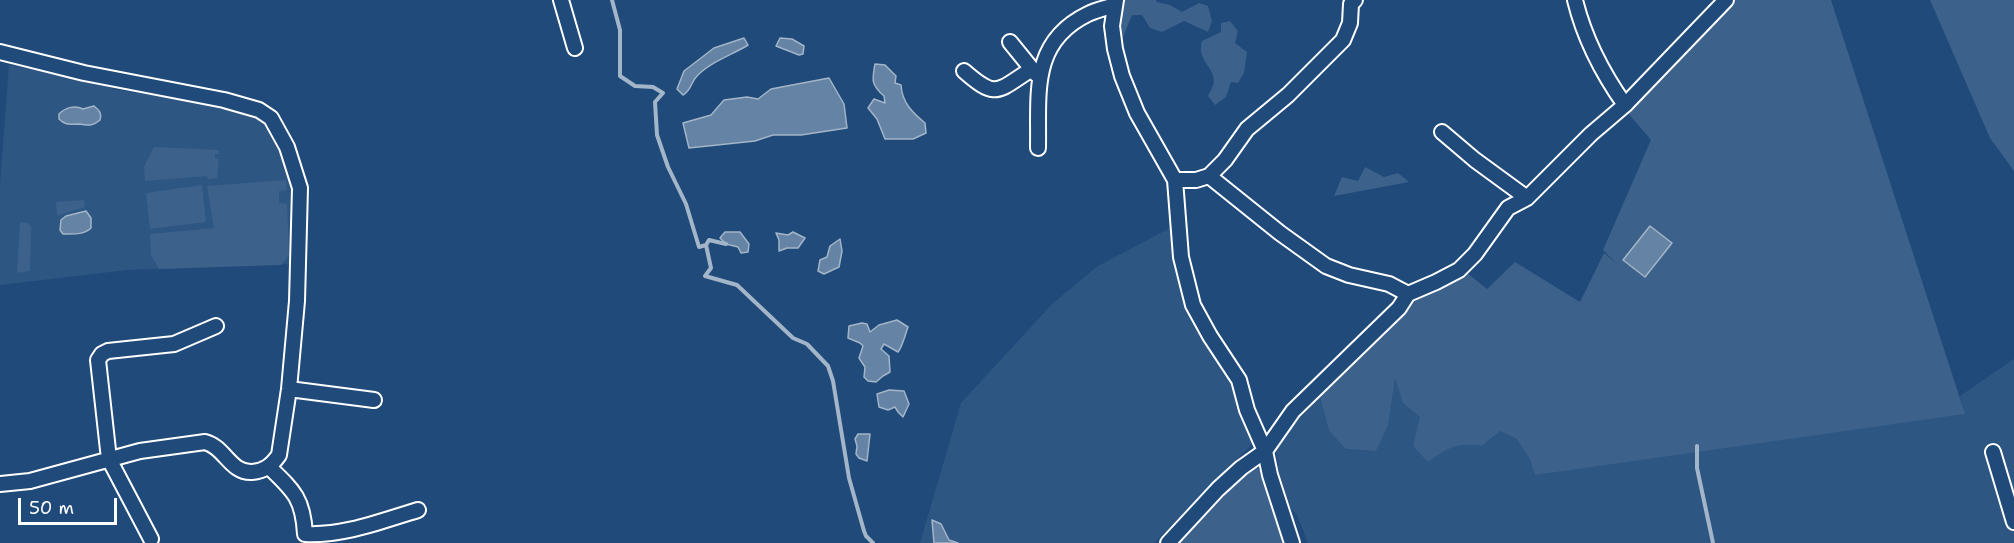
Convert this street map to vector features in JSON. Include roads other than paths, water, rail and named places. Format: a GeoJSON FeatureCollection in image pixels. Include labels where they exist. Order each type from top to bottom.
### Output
{"type":"FeatureCollection","features":[{"type":"Feature","properties":{"kind":"street"},"geometry":{"type":"LineString","coordinates":[[561,0],[575,48]]}},
{"type":"Feature","properties":{"kind":"street"},"geometry":{"type":"LineString","coordinates":[[1175,180],[1196,180],[1209,176],[1225,160],[1247,129],[1288,94],[1343,40],[1350,23],[1350,8],[1355,0]]}},
{"type":"Feature","properties":{"kind":"street"},"geometry":{"type":"LineString","coordinates":[[1575,0],[1582,26],[1613,88],[1625,105]]}},
{"type":"Feature","properties":{"kind":"street"},"geometry":{"type":"LineString","coordinates":[[1167,543],[1218,489],[1241,468],[1265,451],[1293,411],[1399,308],[1408,294],[1459,270],[1475,254],[1508,208],[1527,198],[1591,134],[1625,105],[1726,0]]}},
{"type":"Feature","properties":{"kind":"street"},"geometry":{"type":"LineString","coordinates":[[1038,148],[1035,74],[1046,54],[1069,26],[1088,14],[1115,2]]}},
{"type":"Feature","properties":{"kind":"street"},"geometry":{"type":"LineString","coordinates":[[1115,2],[1113,38],[1122,76],[1137,113],[1175,180],[1181,257],[1193,305],[1239,380],[1247,410],[1265,451],[1292,543]]}},
{"type":"Feature","properties":{"kind":"street"},"geometry":{"type":"LineString","coordinates":[[1010,42],[1035,74]]}},
{"type":"Feature","properties":{"kind":"street"},"geometry":{"type":"LineString","coordinates":[[0,52],[84,73],[224,100],[259,110],[271,118],[287,147],[300,188],[297,301],[289,389],[279,454],[269,467],[257,472],[240,471],[213,445],[205,442],[140,452],[30,481],[0,484]]}},
{"type":"Feature","properties":{"kind":"street"},"geometry":{"type":"LineString","coordinates":[[964,71],[981,86],[990,90],[1002,88],[1035,74]]}},
{"type":"Feature","properties":{"kind":"street"},"geometry":{"type":"LineString","coordinates":[[1442,132],[1475,160],[1527,198]]}},
{"type":"Feature","properties":{"kind":"street"},"geometry":{"type":"LineString","coordinates":[[1209,176],[1288,239],[1336,272],[1389,284],[1408,294]]}},
{"type":"Feature","properties":{"kind":"street"},"geometry":{"type":"LineString","coordinates":[[151,539],[109,459],[97,363],[102,354],[108,351],[174,344],[216,326]]}},
{"type":"Feature","properties":{"kind":"street"},"geometry":{"type":"LineString","coordinates":[[289,389],[374,400]]}},
{"type":"Feature","properties":{"kind":"street"},"geometry":{"type":"LineString","coordinates":[[1993,452],[2014,522]]}},
{"type":"Feature","properties":{"kind":"street"},"geometry":{"type":"LineString","coordinates":[[269,467],[296,495],[301,505],[304,538],[357,528],[418,510]]}},
{"type":"Feature","properties":{"kind":"waterway"},"geometry":{"type":"LineString","coordinates":[[612,0],[620,30],[620,76],[635,86],[653,87],[663,93],[655,102],[657,135],[668,167],[686,204],[699,247],[706,245]]}},
{"type":"Feature","properties":{"kind":"waterway"},"geometry":{"type":"LineString","coordinates":[[726,244],[709,240],[706,245],[711,268],[705,276],[737,285],[793,338],[807,344],[828,366],[833,381],[849,478],[864,531],[873,543]]}},
{"type":"Feature","properties":{"kind":"waterway"},"geometry":{"type":"LineString","coordinates":[[1697,446],[1697,468],[1713,543]]}}]}
